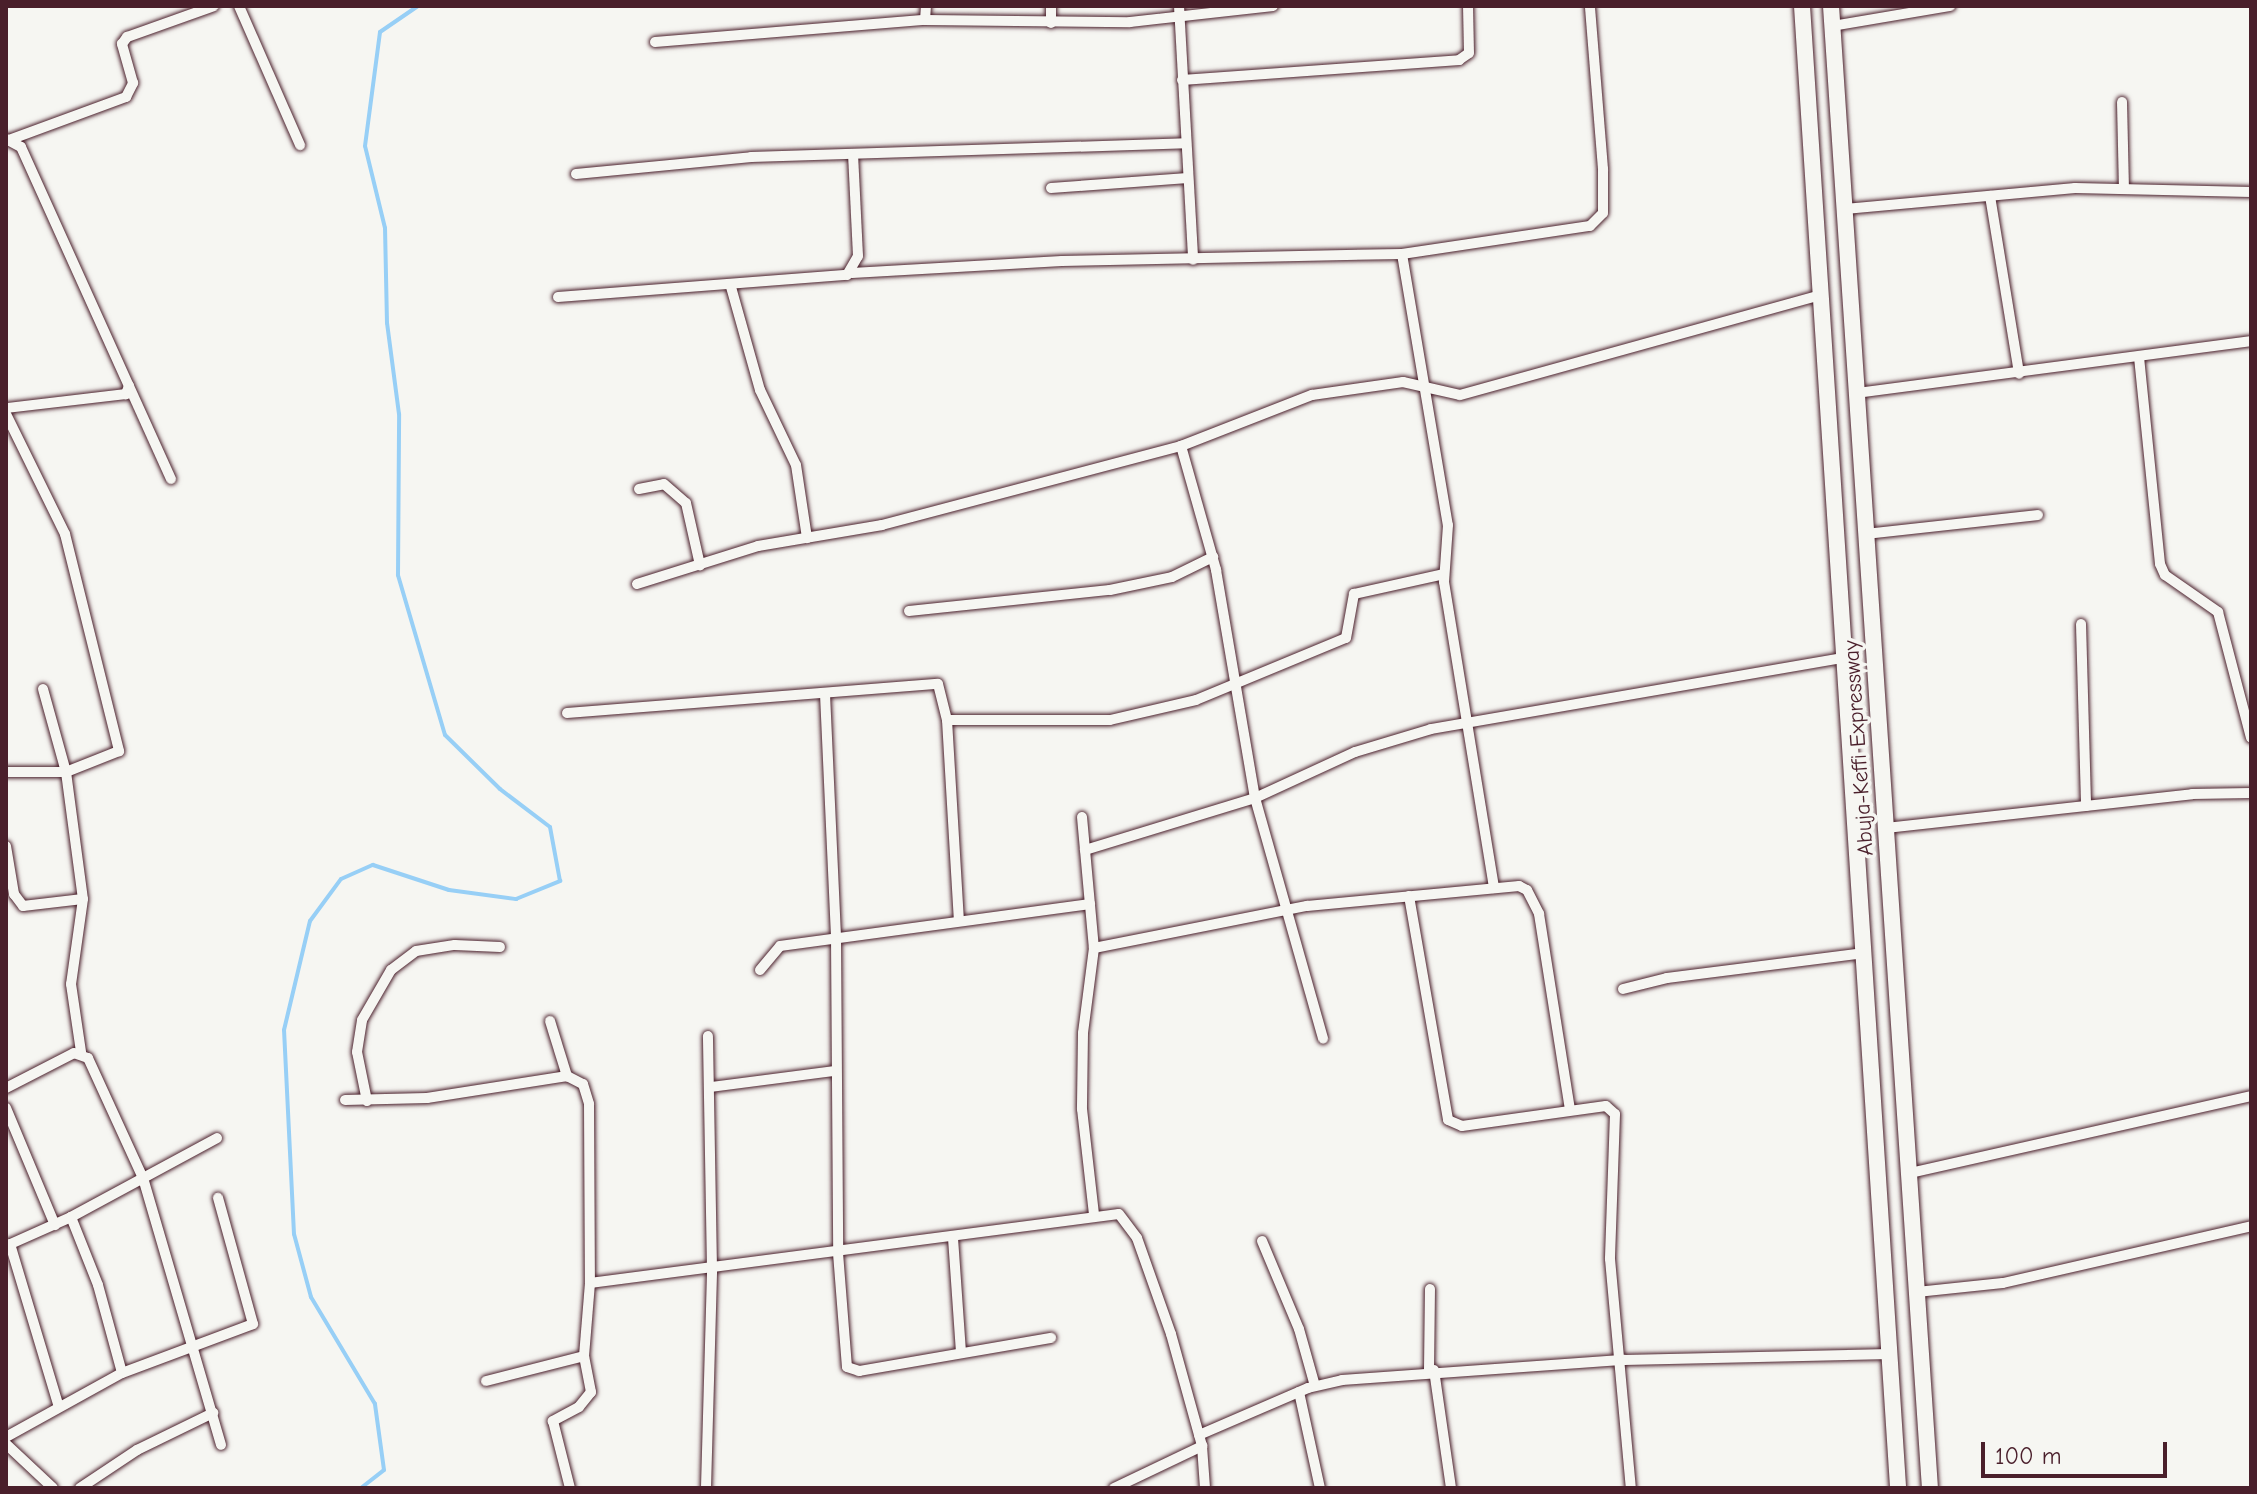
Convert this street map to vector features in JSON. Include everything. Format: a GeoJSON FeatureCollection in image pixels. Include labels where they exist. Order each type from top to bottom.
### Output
{"type":"FeatureCollection","features":[{"type":"Feature","properties":{"kind":"highway","name":"Abuja-Keffi Expressway"},"geometry":{"type":"LineString","coordinates":[[1802,6],[1898,1488]]}},
{"type":"Feature","properties":{"kind":"highway","name":"Abuja-Keffi Expressway"},"geometry":{"type":"LineString","coordinates":[[1831,6],[1930,1488]]}},
{"type":"Feature","properties":{"kind":"street"},"geometry":{"type":"LineString","coordinates":[[8,140],[126,97],[133,83],[122,44],[127,37],[214,6]]}},
{"type":"Feature","properties":{"kind":"street"},"geometry":{"type":"LineString","coordinates":[[239,6],[300,145]]}},
{"type":"Feature","properties":{"kind":"street"},"geometry":{"type":"LineString","coordinates":[[925,20],[926,6]]}},
{"type":"Feature","properties":{"kind":"street"},"geometry":{"type":"LineString","coordinates":[[1051,6],[1051,23]]}},
{"type":"Feature","properties":{"kind":"street"},"geometry":{"type":"LineString","coordinates":[[655,42],[925,20],[1051,23],[1273,6]]}},
{"type":"Feature","properties":{"kind":"street"},"geometry":{"type":"LineString","coordinates":[[1182,80],[1459,60],[1469,53],[1468,6]]}},
{"type":"Feature","properties":{"kind":"street"},"geometry":{"type":"LineString","coordinates":[[558,297],[731,287],[852,273],[1402,254],[1578,228],[1600,220],[1603,169],[1590,6]]}},
{"type":"Feature","properties":{"kind":"street"},"geometry":{"type":"LineString","coordinates":[[1832,26],[1950,6]]}},
{"type":"Feature","properties":{"kind":"street"},"geometry":{"type":"LineString","coordinates":[[1179,11],[1193,260]]}},
{"type":"Feature","properties":{"kind":"street"},"geometry":{"type":"LineString","coordinates":[[2122,102],[2124,189]]}},
{"type":"Feature","properties":{"kind":"street"},"geometry":{"type":"LineString","coordinates":[[8,140],[21,147],[171,479]]}},
{"type":"Feature","properties":{"kind":"street"},"geometry":{"type":"LineString","coordinates":[[576,174],[751,157],[1186,143]]}},
{"type":"Feature","properties":{"kind":"street"},"geometry":{"type":"LineString","coordinates":[[852,273],[858,232],[853,154]]}},
{"type":"Feature","properties":{"kind":"street"},"geometry":{"type":"LineString","coordinates":[[1051,188],[1188,178]]}},
{"type":"Feature","properties":{"kind":"street"},"geometry":{"type":"LineString","coordinates":[[1845,209],[1990,196],[2124,189],[2251,192]]}},
{"type":"Feature","properties":{"kind":"street"},"geometry":{"type":"LineString","coordinates":[[1990,196],[2019,374]]}},
{"type":"Feature","properties":{"kind":"street"},"geometry":{"type":"LineString","coordinates":[[1402,254],[1448,525],[1444,574],[1470,722],[1494,888]]}},
{"type":"Feature","properties":{"kind":"street"},"geometry":{"type":"LineString","coordinates":[[731,287],[760,390],[796,465],[807,538]]}},
{"type":"Feature","properties":{"kind":"street"},"geometry":{"type":"LineString","coordinates":[[637,584],[758,546],[882,525],[1181,446],[1312,395],[1403,382],[1460,395],[1821,295]]}},
{"type":"Feature","properties":{"kind":"street"},"geometry":{"type":"LineString","coordinates":[[1857,393],[2251,341]]}},
{"type":"Feature","properties":{"kind":"street"},"geometry":{"type":"LineString","coordinates":[[2139,357],[2160,564],[2165,575],[2218,612],[2251,738]]}},
{"type":"Feature","properties":{"kind":"street"},"geometry":{"type":"LineString","coordinates":[[6,408],[126,394],[129,386]]}},
{"type":"Feature","properties":{"kind":"street"},"geometry":{"type":"LineString","coordinates":[[6,414],[65,534],[81,617],[118,742],[114,756],[66,772],[6,772]]}},
{"type":"Feature","properties":{"kind":"street"},"geometry":{"type":"LineString","coordinates":[[1181,446],[1213,557],[1255,798],[1323,1039]]}},
{"type":"Feature","properties":{"kind":"street"},"geometry":{"type":"LineString","coordinates":[[639,489],[664,484],[686,503],[700,565]]}},
{"type":"Feature","properties":{"kind":"street"},"geometry":{"type":"LineString","coordinates":[[1866,534],[2038,515]]}},
{"type":"Feature","properties":{"kind":"street"},"geometry":{"type":"LineString","coordinates":[[909,611],[1110,590],[1172,577],[1213,557]]}},
{"type":"Feature","properties":{"kind":"street"},"geometry":{"type":"LineString","coordinates":[[947,720],[1110,720],[1235,687],[1346,638],[1354,594],[1444,574]]}},
{"type":"Feature","properties":{"kind":"street"},"geometry":{"type":"LineString","coordinates":[[2081,624],[2086,806]]}},
{"type":"Feature","properties":{"kind":"street"},"geometry":{"type":"LineString","coordinates":[[1085,850],[1255,798],[1371,746],[1470,722],[1668,692],[1844,658]]}},
{"type":"Feature","properties":{"kind":"street"},"geometry":{"type":"LineString","coordinates":[[567,713],[825,694],[917,681],[938,684],[947,720],[959,920]]}},
{"type":"Feature","properties":{"kind":"street"},"geometry":{"type":"LineString","coordinates":[[43,689],[66,772],[83,899],[71,984],[81,1052],[143,1178],[196,1346],[221,1445]]}},
{"type":"Feature","properties":{"kind":"street"},"geometry":{"type":"LineString","coordinates":[[825,694],[836,937],[834,1071],[838,1253],[847,1367],[859,1371],[1051,1338]]}},
{"type":"Feature","properties":{"kind":"street"},"geometry":{"type":"LineString","coordinates":[[1886,828],[2086,806],[2251,793]]}},
{"type":"Feature","properties":{"kind":"street"},"geometry":{"type":"LineString","coordinates":[[1082,817],[1094,948],[1083,1033],[1082,1109],[1094,1215]]}},
{"type":"Feature","properties":{"kind":"street"},"geometry":{"type":"LineString","coordinates":[[6,846],[14,894],[23,906],[83,899]]}},
{"type":"Feature","properties":{"kind":"street"},"geometry":{"type":"LineString","coordinates":[[1094,948],[1285,910],[1494,888],[1527,890],[1539,914],[1570,1109]]}},
{"type":"Feature","properties":{"kind":"street"},"geometry":{"type":"LineString","coordinates":[[1409,896],[1448,1120],[1462,1126],[1606,1106],[1615,1114],[1610,1259],[1631,1488]]}},
{"type":"Feature","properties":{"kind":"street"},"geometry":{"type":"LineString","coordinates":[[760,970],[780,946],[1090,904]]}},
{"type":"Feature","properties":{"kind":"street"},"geometry":{"type":"LineString","coordinates":[[367,1101],[357,1052],[362,1020],[391,970],[416,951],[455,945],[500,947]]}},
{"type":"Feature","properties":{"kind":"street"},"geometry":{"type":"LineString","coordinates":[[1623,989],[1667,978],[1864,953]]}},
{"type":"Feature","properties":{"kind":"street"},"geometry":{"type":"LineString","coordinates":[[550,1021],[567,1076]]}},
{"type":"Feature","properties":{"kind":"street"},"geometry":{"type":"LineString","coordinates":[[706,1488],[712,1269],[708,1036]]}},
{"type":"Feature","properties":{"kind":"street"},"geometry":{"type":"LineString","coordinates":[[6,1088],[81,1052]]}},
{"type":"Feature","properties":{"kind":"street"},"geometry":{"type":"LineString","coordinates":[[711,1087],[834,1071]]}},
{"type":"Feature","properties":{"kind":"street"},"geometry":{"type":"LineString","coordinates":[[345,1100],[427,1098],[567,1076],[583,1084],[589,1104],[590,1283],[584,1356],[588,1399],[553,1421],[570,1488]]}},
{"type":"Feature","properties":{"kind":"street"},"geometry":{"type":"LineString","coordinates":[[1910,1173],[2251,1096]]}},
{"type":"Feature","properties":{"kind":"street"},"geometry":{"type":"LineString","coordinates":[[6,1108],[55,1225]]}},
{"type":"Feature","properties":{"kind":"street"},"geometry":{"type":"LineString","coordinates":[[59,1407],[8,1245],[71,1217],[217,1138]]}},
{"type":"Feature","properties":{"kind":"street"},"geometry":{"type":"LineString","coordinates":[[6,1437],[122,1373],[253,1324],[218,1198]]}},
{"type":"Feature","properties":{"kind":"street"},"geometry":{"type":"LineString","coordinates":[[590,1283],[1119,1214],[1137,1238],[1201,1441],[1205,1488]]}},
{"type":"Feature","properties":{"kind":"street"},"geometry":{"type":"LineString","coordinates":[[71,1217],[98,1285],[122,1373]]}},
{"type":"Feature","properties":{"kind":"street"},"geometry":{"type":"LineString","coordinates":[[1917,1292],[2003,1283],[2251,1226]]}},
{"type":"Feature","properties":{"kind":"street"},"geometry":{"type":"LineString","coordinates":[[953,1238],[961,1353]]}},
{"type":"Feature","properties":{"kind":"street"},"geometry":{"type":"LineString","coordinates":[[1262,1241],[1299,1329],[1315,1386]]}},
{"type":"Feature","properties":{"kind":"street"},"geometry":{"type":"LineString","coordinates":[[1430,1289],[1432,1370],[1451,1488]]}},
{"type":"Feature","properties":{"kind":"street"},"geometry":{"type":"LineString","coordinates":[[1114,1488],[1201,1441],[1315,1386],[1432,1370],[1617,1360],[1890,1354]]}},
{"type":"Feature","properties":{"kind":"street"},"geometry":{"type":"LineString","coordinates":[[486,1381],[584,1356]]}},
{"type":"Feature","properties":{"kind":"street"},"geometry":{"type":"LineString","coordinates":[[1299,1392],[1320,1488]]}},
{"type":"Feature","properties":{"kind":"street"},"geometry":{"type":"LineString","coordinates":[[80,1488],[137,1450],[213,1413]]}},
{"type":"Feature","properties":{"kind":"street"},"geometry":{"type":"LineString","coordinates":[[6,1444],[53,1488]]}},
{"type":"Feature","properties":{"kind":"waterway"},"geometry":{"type":"LineString","coordinates":[[361,1488],[384,1470],[375,1404],[311,1297],[294,1234],[284,1030],[310,921],[341,879],[373,865],[449,890],[516,899],[560,881],[550,827],[500,789],[445,735],[398,575],[399,414],[387,323],[385,228],[365,146],[380,32],[418,6]]}}]}
